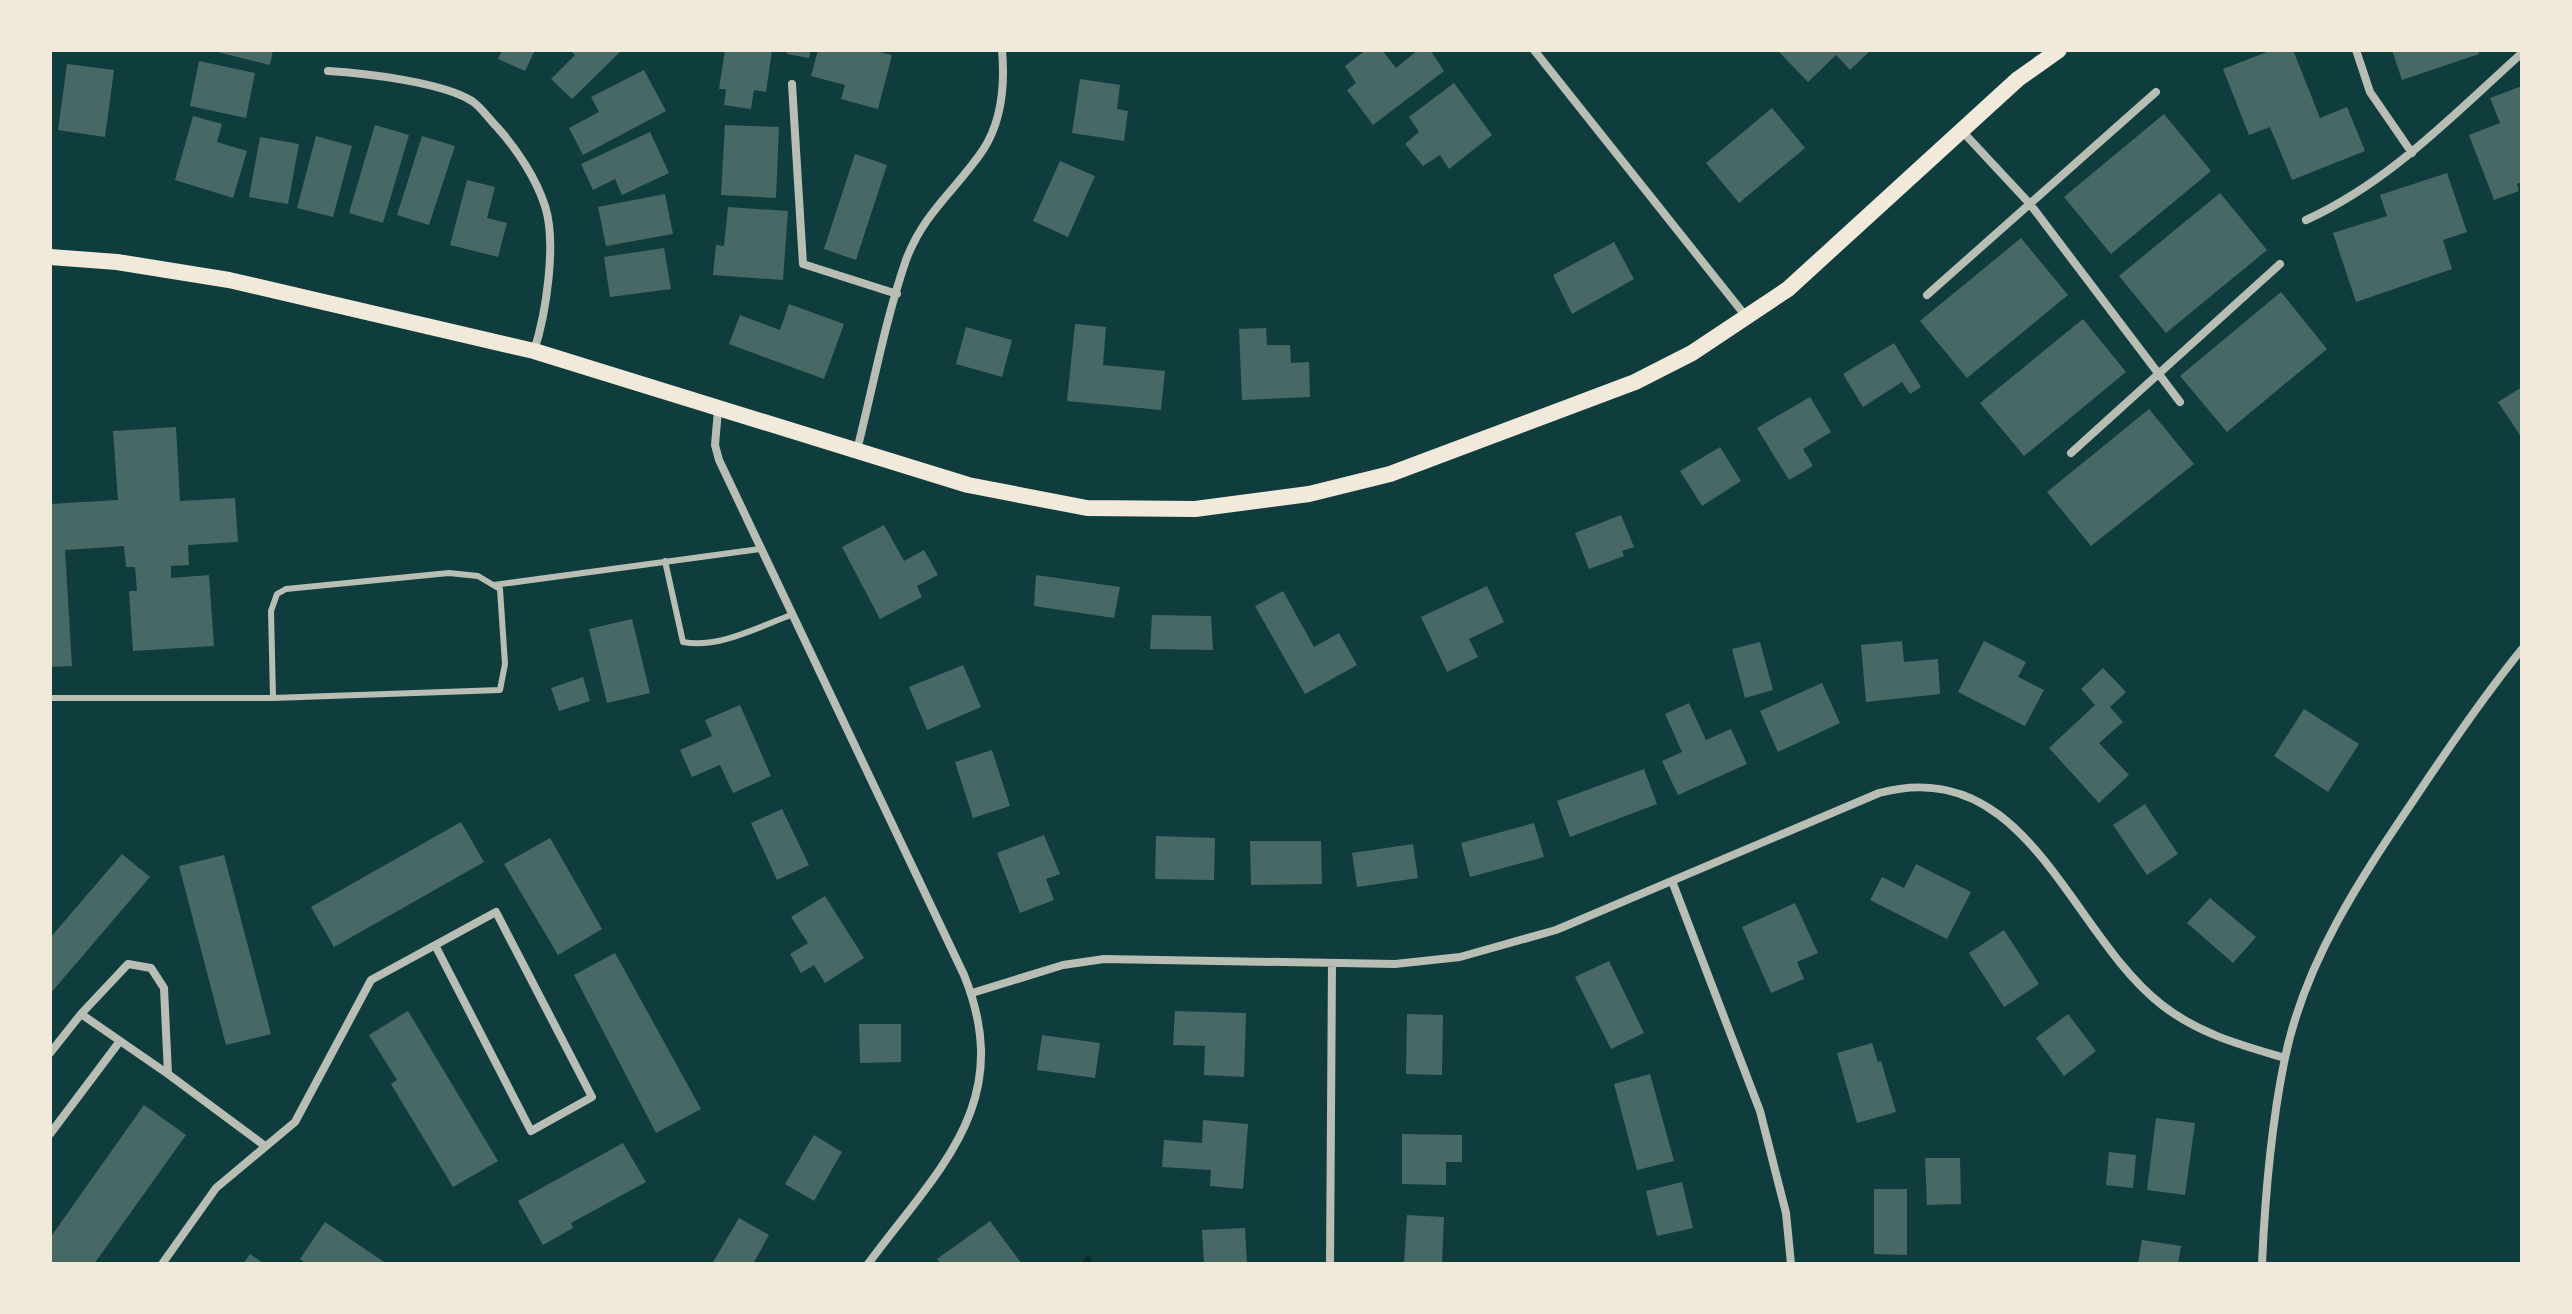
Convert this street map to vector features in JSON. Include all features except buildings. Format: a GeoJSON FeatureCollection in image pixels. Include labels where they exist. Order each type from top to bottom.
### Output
{"type":"FeatureCollection","features":[{"type":"Feature","properties":{"kind":"main road"},"geometry":{"type":"LineString","coordinates":[[50,257],[117,262],[229,280],[534,351],[968,485],[1060,504],[1142,510],[1249,504],[1390,474],[1513,430],[1635,382],[1748,319],[1788,289],[2018,79],[2059,50]]}},
{"type":"Feature","properties":{"kind":"street"},"geometry":{"type":"LineString","coordinates":[[856,450],[906,261],[923,223],[987,143],[1001,101],[1004,79],[1002,50]]}},
{"type":"Feature","properties":{"kind":"street"},"geometry":{"type":"LineString","coordinates":[[1534,50],[1748,319]]}},
{"type":"Feature","properties":{"kind":"street"},"geometry":{"type":"LineString","coordinates":[[2356,50],[2370,92],[2412,153]]}},
{"type":"Feature","properties":{"kind":"street"},"geometry":{"type":"LineString","coordinates":[[2306,220],[2347,201],[2412,153],[2522,53]]}},
{"type":"Feature","properties":{"kind":"street"},"geometry":{"type":"LineString","coordinates":[[328,71],[390,78],[471,100],[510,142],[546,207],[549,268],[544,322],[534,351]]}},
{"type":"Feature","properties":{"kind":"street"},"geometry":{"type":"LineString","coordinates":[[792,84],[803,264],[897,294]]}},
{"type":"Feature","properties":{"kind":"street"},"geometry":{"type":"LineString","coordinates":[[1927,295],[2156,92]]}},
{"type":"Feature","properties":{"kind":"street"},"geometry":{"type":"LineString","coordinates":[[1962,131],[2030,204],[2180,402]]}},
{"type":"Feature","properties":{"kind":"street"},"geometry":{"type":"LineString","coordinates":[[2071,453],[2280,264]]}},
{"type":"Feature","properties":{"kind":"street"},"geometry":{"type":"LineString","coordinates":[[718,410],[715,445],[719,460],[979,1013],[983,1052],[979,1092],[971,1117],[959,1141],[868,1264]]}},
{"type":"Feature","properties":{"kind":"street"},"geometry":{"type":"LineString","coordinates":[[2262,1264],[2264,1210],[2285,1058],[2323,948],[2359,881],[2465,724],[2522,649]]}},
{"type":"Feature","properties":{"kind":"street"},"geometry":{"type":"LineString","coordinates":[[972,993],[1063,965],[1104,959],[1395,964],[1460,957],[1514,945],[1879,793],[1920,787],[1952,791],[1999,812],[2024,835],[2127,972],[2161,1004],[2214,1036],[2285,1058]]}},
{"type":"Feature","properties":{"kind":"street"},"geometry":{"type":"LineString","coordinates":[[1672,881],[1760,1111],[1786,1213],[1791,1264]]}},
{"type":"Feature","properties":{"kind":"street"},"geometry":{"type":"LineString","coordinates":[[162,1264],[216,1188],[295,1122],[371,980],[435,945],[496,912],[592,1097],[531,1131],[435,945]]}},
{"type":"Feature","properties":{"kind":"street"},"geometry":{"type":"LineString","coordinates":[[50,1053],[128,964],[151,968],[164,988],[168,1074]]}},
{"type":"Feature","properties":{"kind":"street"},"geometry":{"type":"LineString","coordinates":[[1330,1264],[1332,964]]}},
{"type":"Feature","properties":{"kind":"street"},"geometry":{"type":"LineString","coordinates":[[81,1014],[265,1146]]}},
{"type":"Feature","properties":{"kind":"street"},"geometry":{"type":"LineString","coordinates":[[50,1134],[120,1041]]}},
{"type":"Feature","properties":{"kind":"lane"},"geometry":{"type":"LineString","coordinates":[[494,585],[760,549]]}},
{"type":"Feature","properties":{"kind":"lane"},"geometry":{"type":"LineString","coordinates":[[665,561],[683,642],[697,645],[724,639],[791,615]]}},
{"type":"Feature","properties":{"kind":"lane"},"geometry":{"type":"LineString","coordinates":[[50,698],[273,698],[500,690],[505,664],[500,589],[478,576],[449,573],[286,589],[277,594],[271,611],[273,698]]}},
{"type":"Feature","properties":{"kind":"waterway"},"geometry":{"type":"LineString","coordinates":[[1085,1264],[1088,1260]]}}]}
